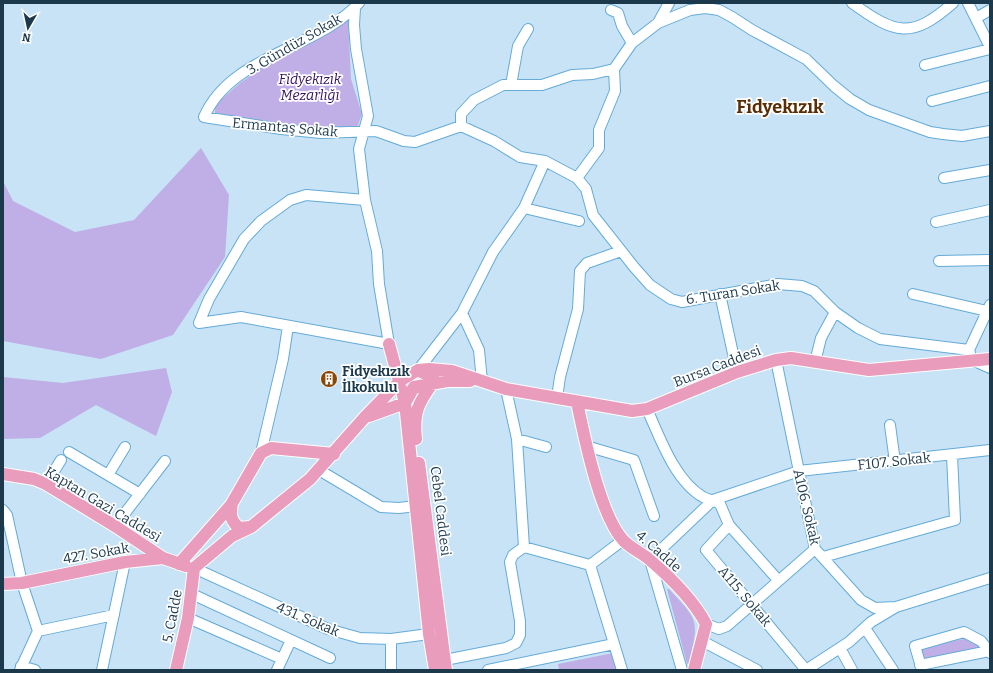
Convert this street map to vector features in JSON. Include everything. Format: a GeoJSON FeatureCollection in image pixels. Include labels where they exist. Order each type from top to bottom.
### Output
{"type":"FeatureCollection","features":[{"type":"Feature","properties":{"kind":"main road","name":"Cebel Caddesi"},"geometry":{"type":"LineString","coordinates":[[389,344],[406,403],[429,634],[441,667]]}},
{"type":"Feature","properties":{"kind":"main road","name":"Bursa Caddesi"},"geometry":{"type":"LineString","coordinates":[[418,370],[429,369],[452,371],[506,389],[632,411],[647,409],[737,372],[776,360],[791,358],[869,370],[971,355],[990,359]]}},
{"type":"Feature","properties":{"kind":"main road"},"geometry":{"type":"LineString","coordinates":[[194,568],[232,536],[251,527],[310,479],[334,454],[365,417],[400,381],[418,370],[433,377],[433,383]]}},
{"type":"Feature","properties":{"kind":"main road"},"geometry":{"type":"LineString","coordinates":[[365,417],[406,403],[414,387],[433,383],[482,381]]}},
{"type":"Feature","properties":{"kind":"main road","name":"Cebel Caddesi"},"geometry":{"type":"LineString","coordinates":[[433,383],[420,400],[415,431],[441,667]]}},
{"type":"Feature","properties":{"kind":"main road","name":"4. Cadde"},"geometry":{"type":"LineString","coordinates":[[577,402],[586,446],[608,514],[623,540],[650,560],[697,606],[706,624]]}},
{"type":"Feature","properties":{"kind":"main road"},"geometry":{"type":"LineString","coordinates":[[179,564],[232,503],[260,453],[271,448],[334,454]]}},
{"type":"Feature","properties":{"kind":"main road","name":"Kaptan Gazi Caddesi"},"geometry":{"type":"LineString","coordinates":[[3,474],[34,479],[46,484],[115,526],[163,558]]}},
{"type":"Feature","properties":{"kind":"main road"},"geometry":{"type":"LineString","coordinates":[[232,503],[230,514],[232,522],[239,528],[251,527]]}},
{"type":"Feature","properties":{"kind":"main road","name":"427. Sokak"},"geometry":{"type":"LineString","coordinates":[[3,584],[22,582],[125,562],[163,558],[194,568]]}},
{"type":"Feature","properties":{"kind":"main road","name":"5. Cadde"},"geometry":{"type":"LineString","coordinates":[[176,670],[188,618],[194,568]]}},
{"type":"Feature","properties":{"kind":"main road"},"geometry":{"type":"LineString","coordinates":[[694,670],[706,624]]}},
{"type":"Feature","properties":{"kind":"street"},"geometry":{"type":"LineString","coordinates":[[658,23],[669,3]]}},
{"type":"Feature","properties":{"kind":"street"},"geometry":{"type":"LineString","coordinates":[[852,3],[886,26],[901,29],[918,27],[936,18],[953,3]]}},
{"type":"Feature","properties":{"kind":"street"},"geometry":{"type":"LineString","coordinates":[[925,66],[990,48],[968,3]]}},
{"type":"Feature","properties":{"kind":"street"},"geometry":{"type":"LineString","coordinates":[[357,5],[354,25],[356,49],[368,116],[362,132],[359,149],[365,200],[377,251],[379,284],[389,344],[240,317],[199,323],[209,299],[244,239],[261,221],[290,200],[306,195],[365,200]]}},
{"type":"Feature","properties":{"kind":"street","name":"3. Gündüz Sokak"},"geometry":{"type":"LineString","coordinates":[[204,117],[217,95],[238,77],[273,54],[323,30],[357,5]]}},
{"type":"Feature","properties":{"kind":"street"},"geometry":{"type":"LineString","coordinates":[[577,178],[599,148],[599,130],[615,91],[614,69],[632,43],[658,23],[690,10],[705,8],[719,10],[806,59],[850,99],[869,110],[930,132],[962,136],[990,130]]}},
{"type":"Feature","properties":{"kind":"street"},"geometry":{"type":"LineString","coordinates":[[615,9],[622,26],[632,43]]}},
{"type":"Feature","properties":{"kind":"street"},"geometry":{"type":"LineString","coordinates":[[976,18],[990,10]]}},
{"type":"Feature","properties":{"kind":"street"},"geometry":{"type":"LineString","coordinates":[[512,85],[518,46],[528,29]]}},
{"type":"Feature","properties":{"kind":"street"},"geometry":{"type":"LineString","coordinates":[[418,370],[462,313],[493,252],[524,208],[545,161],[520,157],[494,140],[461,126],[461,114],[474,100],[502,84],[542,85],[572,75],[593,74],[614,69]]}},
{"type":"Feature","properties":{"kind":"street"},"geometry":{"type":"LineString","coordinates":[[932,101],[990,86]]}},
{"type":"Feature","properties":{"kind":"street","name":"Ermantaş Sokak"},"geometry":{"type":"LineString","coordinates":[[204,117],[281,129],[321,133],[376,131],[404,141],[415,142],[461,126]]}},
{"type":"Feature","properties":{"kind":"street","name":"6. Turan Sokak"},"geometry":{"type":"LineString","coordinates":[[545,161],[577,178],[586,189],[593,215],[650,285],[671,299],[682,302],[778,284],[790,284],[814,291],[835,312],[858,328],[880,339],[971,355],[990,368]]}},
{"type":"Feature","properties":{"kind":"street"},"geometry":{"type":"LineString","coordinates":[[944,178],[990,170]]}},
{"type":"Feature","properties":{"kind":"street"},"geometry":{"type":"LineString","coordinates":[[524,208],[579,221]]}},
{"type":"Feature","properties":{"kind":"street"},"geometry":{"type":"LineString","coordinates":[[936,222],[990,210]]}},
{"type":"Feature","properties":{"kind":"street"},"geometry":{"type":"LineString","coordinates":[[557,398],[560,377],[578,309],[580,271],[587,263],[621,251]]}},
{"type":"Feature","properties":{"kind":"street"},"geometry":{"type":"LineString","coordinates":[[939,261],[990,260]]}},
{"type":"Feature","properties":{"kind":"street"},"geometry":{"type":"LineString","coordinates":[[720,294],[737,372]]}},
{"type":"Feature","properties":{"kind":"street"},"geometry":{"type":"LineString","coordinates":[[913,294],[988,308],[971,355]]}},
{"type":"Feature","properties":{"kind":"street"},"geometry":{"type":"LineString","coordinates":[[815,362],[821,338],[835,312]]}},
{"type":"Feature","properties":{"kind":"street"},"geometry":{"type":"LineString","coordinates":[[462,313],[479,350],[482,381]]}},
{"type":"Feature","properties":{"kind":"street"},"geometry":{"type":"LineString","coordinates":[[260,453],[284,359],[288,326]]}},
{"type":"Feature","properties":{"kind":"street","name":"A106. Sokak"},"geometry":{"type":"LineString","coordinates":[[776,360],[815,548],[861,600],[875,608],[896,607],[990,578]]}},
{"type":"Feature","properties":{"kind":"street"},"geometry":{"type":"LineString","coordinates":[[506,389],[517,439],[524,547]]}},
{"type":"Feature","properties":{"kind":"street"},"geometry":{"type":"LineString","coordinates":[[647,409],[670,462],[703,496],[720,504],[729,525],[778,580]]}},
{"type":"Feature","properties":{"kind":"street"},"geometry":{"type":"LineString","coordinates":[[890,425],[894,462]]}},
{"type":"Feature","properties":{"kind":"street"},"geometry":{"type":"LineString","coordinates":[[517,439],[546,447]]}},
{"type":"Feature","properties":{"kind":"street"},"geometry":{"type":"LineString","coordinates":[[586,446],[634,460],[654,516]]}},
{"type":"Feature","properties":{"kind":"street"},"geometry":{"type":"LineString","coordinates":[[108,475],[125,447]]}},
{"type":"Feature","properties":{"kind":"street","name":"F107. Sokak"},"geometry":{"type":"LineString","coordinates":[[713,500],[799,471],[894,462],[990,450]]}},
{"type":"Feature","properties":{"kind":"street"},"geometry":{"type":"LineString","coordinates":[[69,452],[140,494]]}},
{"type":"Feature","properties":{"kind":"street"},"geometry":{"type":"LineString","coordinates":[[823,557],[955,520],[952,455]]}},
{"type":"Feature","properties":{"kind":"street"},"geometry":{"type":"LineString","coordinates":[[46,484],[61,460]]}},
{"type":"Feature","properties":{"kind":"street"},"geometry":{"type":"LineString","coordinates":[[115,526],[165,461]]}},
{"type":"Feature","properties":{"kind":"street"},"geometry":{"type":"LineString","coordinates":[[319,470],[381,507],[399,508],[416,506]]}},
{"type":"Feature","properties":{"kind":"street"},"geometry":{"type":"LineString","coordinates":[[682,670],[650,560],[713,500]]}},
{"type":"Feature","properties":{"kind":"street"},"geometry":{"type":"LineString","coordinates":[[3,510],[7,515],[8,535],[38,631],[20,668],[36,670]]}},
{"type":"Feature","properties":{"kind":"street","name":"A115. Sokak"},"geometry":{"type":"LineString","coordinates":[[729,525],[706,550],[752,603],[806,670]]}},
{"type":"Feature","properties":{"kind":"street"},"geometry":{"type":"LineString","coordinates":[[590,565],[623,540]]}},
{"type":"Feature","properties":{"kind":"street"},"geometry":{"type":"LineString","coordinates":[[441,667],[506,648],[516,643],[521,628],[510,562],[514,555],[524,547]]}},
{"type":"Feature","properties":{"kind":"street"},"geometry":{"type":"LineString","coordinates":[[524,547],[590,565]]}},
{"type":"Feature","properties":{"kind":"street"},"geometry":{"type":"LineString","coordinates":[[706,624],[719,629],[727,626],[815,548]]}},
{"type":"Feature","properties":{"kind":"street"},"geometry":{"type":"LineString","coordinates":[[102,670],[125,562]]}},
{"type":"Feature","properties":{"kind":"street"},"geometry":{"type":"LineString","coordinates":[[590,565],[622,670]]}},
{"type":"Feature","properties":{"kind":"street","name":"431. Sokak"},"geometry":{"type":"LineString","coordinates":[[194,568],[328,629],[360,638],[391,639],[429,634]]}},
{"type":"Feature","properties":{"kind":"street"},"geometry":{"type":"LineString","coordinates":[[192,594],[330,658]]}},
{"type":"Feature","properties":{"kind":"street"},"geometry":{"type":"LineString","coordinates":[[806,670],[840,648],[865,628],[896,607]]}},
{"type":"Feature","properties":{"kind":"street"},"geometry":{"type":"LineString","coordinates":[[38,631],[114,615]]}},
{"type":"Feature","properties":{"kind":"street"},"geometry":{"type":"LineString","coordinates":[[188,618],[282,659]]}},
{"type":"Feature","properties":{"kind":"street"},"geometry":{"type":"LineString","coordinates":[[865,628],[893,670]]}},
{"type":"Feature","properties":{"kind":"street"},"geometry":{"type":"LineString","coordinates":[[964,632],[981,641],[990,652],[921,668],[915,646],[964,632]]}},
{"type":"Feature","properties":{"kind":"street"},"geometry":{"type":"LineString","coordinates":[[391,639],[391,670]]}},
{"type":"Feature","properties":{"kind":"street"},"geometry":{"type":"LineString","coordinates":[[277,670],[291,640]]}},
{"type":"Feature","properties":{"kind":"street"},"geometry":{"type":"LineString","coordinates":[[702,641],[757,670]]}},
{"type":"Feature","properties":{"kind":"street"},"geometry":{"type":"LineString","coordinates":[[488,670],[614,644]]}},
{"type":"Feature","properties":{"kind":"street"},"geometry":{"type":"LineString","coordinates":[[840,648],[852,670]]}},
{"type":"Feature","properties":{"kind":"green space","name":"Fidyekızık Mezarlığı"},"geometry":{"type":"Polygon","coordinates":[[[348,19],[351,79],[362,114],[357,128],[319,129],[215,115],[215,105],[240,83],[284,53],[348,19]]]}},
{"type":"Feature","properties":{"kind":"green space"},"geometry":{"type":"Polygon","coordinates":[[[201,148],[229,195],[225,257],[173,335],[101,359],[3,341],[3,181],[13,201],[75,232],[134,220],[201,148]]]}},
{"type":"Feature","properties":{"kind":"green space"},"geometry":{"type":"Polygon","coordinates":[[[166,368],[172,392],[156,436],[96,405],[40,438],[3,439],[3,377],[63,383],[166,368]]]}},
{"type":"Feature","properties":{"kind":"green space"},"geometry":{"type":"Polygon","coordinates":[[[667,589],[669,589],[686,608],[694,622],[694,638],[689,663],[687,664],[667,589]]]}},
{"type":"Feature","properties":{"kind":"green space"},"geometry":{"type":"Polygon","coordinates":[[[967,638],[976,642],[979,649],[923,660],[919,649],[967,638]]]}},
{"type":"Feature","properties":{"kind":"green space"},"geometry":{"type":"Polygon","coordinates":[[[613,653],[618,670],[559,670],[558,664],[613,653]]]}},
{"type":"Feature","properties":{"kind":"place","name":"Fidyekızık İlkokulu"},"geometry":{"type":"Point","coordinates":[329,379]}},
{"type":"Feature","properties":{"kind":"district","name":"Fidyekızık"},"geometry":{"type":"Point","coordinates":[780,107]}}]}
